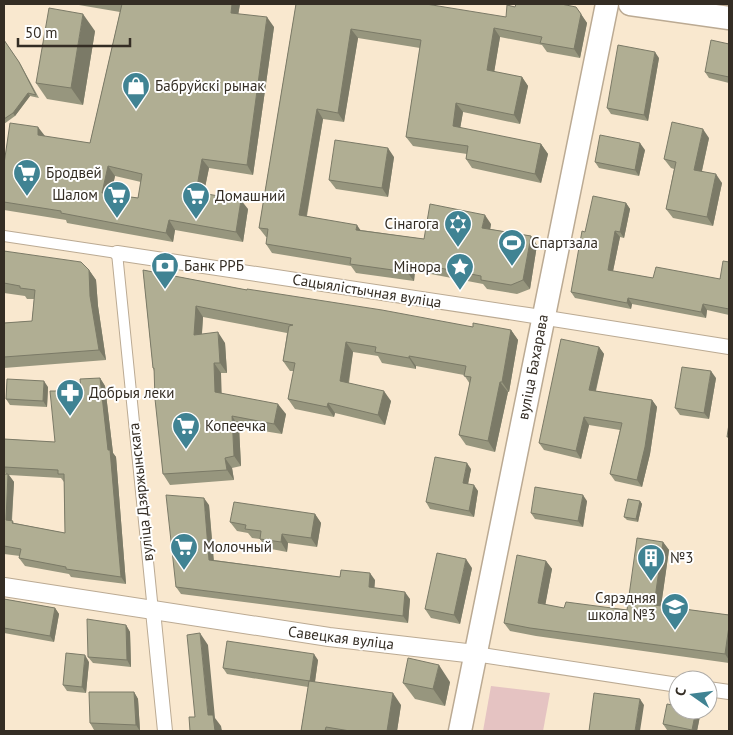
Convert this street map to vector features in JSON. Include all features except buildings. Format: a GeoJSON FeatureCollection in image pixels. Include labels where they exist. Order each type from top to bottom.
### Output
{"type":"FeatureCollection","features":[{"type":"Feature","properties":{"kind":"main road","name":"вуліца Бахарава"},"geometry":{"type":"LineString","coordinates":[[460,731],[607,4]]}},
{"type":"Feature","properties":{"kind":"main road"},"geometry":{"type":"LineString","coordinates":[[630,4],[729,18]]}},
{"type":"Feature","properties":{"kind":"street","name":"Сацыялістычная вуліца"},"geometry":{"type":"LineString","coordinates":[[4,236],[543,317],[729,348]]}},
{"type":"Feature","properties":{"kind":"street","name":"вуліца Дзяржынскага"},"geometry":{"type":"LineString","coordinates":[[117,253],[165,731]]}},
{"type":"Feature","properties":{"kind":"street","name":"Савецкая вуліца"},"geometry":{"type":"LineString","coordinates":[[4,587],[329,638],[475,654],[668,683]]}},
{"type":"Feature","properties":{"kind":"shaded area"},"geometry":{"type":"Polygon","coordinates":[[[491,686],[550,693],[543,731],[483,731],[491,686]]]}},
{"type":"Feature","properties":{"kind":"place","name":"Бабруйскі рынак"},"geometry":{"type":"Point","coordinates":[136,110]}},
{"type":"Feature","properties":{"kind":"place","name":"Бродвей"},"geometry":{"type":"Point","coordinates":[27,197]}},
{"type":"Feature","properties":{"kind":"place","name":"Шалом"},"geometry":{"type":"Point","coordinates":[117,219]}},
{"type":"Feature","properties":{"kind":"place","name":"Домашний"},"geometry":{"type":"Point","coordinates":[196,220]}},
{"type":"Feature","properties":{"kind":"place","name":"Сінагога"},"geometry":{"type":"Point","coordinates":[458,248]}},
{"type":"Feature","properties":{"kind":"place","name":"Спартзала"},"geometry":{"type":"Point","coordinates":[512,267]}},
{"type":"Feature","properties":{"kind":"place","name":"Банк РРБ"},"geometry":{"type":"Point","coordinates":[165,290]}},
{"type":"Feature","properties":{"kind":"place","name":"Мінора"},"geometry":{"type":"Point","coordinates":[460,291]}},
{"type":"Feature","properties":{"kind":"place","name":"Добрыя леки"},"geometry":{"type":"Point","coordinates":[70,417]}},
{"type":"Feature","properties":{"kind":"place","name":"Копеечка"},"geometry":{"type":"Point","coordinates":[186,450]}},
{"type":"Feature","properties":{"kind":"place","name":"Молочный"},"geometry":{"type":"Point","coordinates":[184,571]}},
{"type":"Feature","properties":{"kind":"place","name":"№3"},"geometry":{"type":"Point","coordinates":[651,582]}},
{"type":"Feature","properties":{"kind":"place","name":"Сярэдняя школа №3"},"geometry":{"type":"Point","coordinates":[675,631]}}]}
